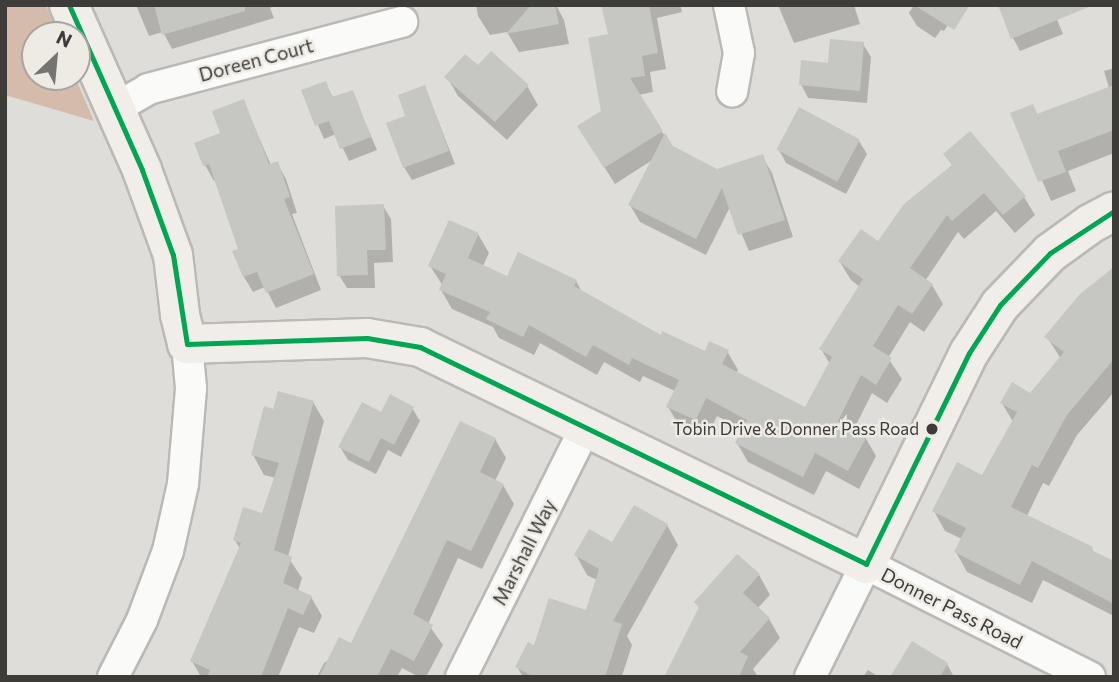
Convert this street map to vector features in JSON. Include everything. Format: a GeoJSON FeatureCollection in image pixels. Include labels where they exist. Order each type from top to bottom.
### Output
{"type":"FeatureCollection","features":[{"type":"Feature","properties":{"kind":"street"},"geometry":{"type":"LineString","coordinates":[[69,5],[142,170],[173,255],[191,388],[183,484],[168,551],[142,620],[113,677]]}},
{"type":"Feature","properties":{"kind":"street"},"geometry":{"type":"LineString","coordinates":[[729,5],[739,53],[732,91]]}},
{"type":"Feature","properties":{"kind":"street","name":"Doreen Court"},"geometry":{"type":"LineString","coordinates":[[114,109],[148,89],[402,22]]}},
{"type":"Feature","properties":{"kind":"street"},"geometry":{"type":"LineString","coordinates":[[810,677],[969,353],[1000,305],[1050,253],[1090,224],[1114,211]]}},
{"type":"Feature","properties":{"kind":"street","name":"Donner Pass Road"},"geometry":{"type":"LineString","coordinates":[[187,344],[367,338],[420,347],[866,564],[1090,677]]}},
{"type":"Feature","properties":{"kind":"street","name":"Marshall Way"},"geometry":{"type":"LineString","coordinates":[[461,677],[586,428]]}},
{"type":"Feature","properties":{"kind":"shaded area"},"geometry":{"type":"Polygon","coordinates":[[[5,5],[46,5],[52,21],[21,21],[21,91],[81,91],[94,121],[5,95],[5,5]]]}},
{"type":"Feature","properties":{"kind":"building"},"geometry":{"type":"Polygon","coordinates":[[[154,5],[245,5],[245,11],[162,35],[154,5]]]}},
{"type":"Feature","properties":{"kind":"building"},"geometry":{"type":"Polygon","coordinates":[[[531,5],[555,5],[559,24],[506,34],[531,5]]]}},
{"type":"Feature","properties":{"kind":"building"},"geometry":{"type":"Polygon","coordinates":[[[601,5],[649,5],[658,53],[642,56],[645,76],[630,78],[663,131],[604,168],[577,126],[601,111],[588,38],[608,34],[601,5]]]}},
{"type":"Feature","properties":{"kind":"building"},"geometry":{"type":"Polygon","coordinates":[[[914,5],[970,5],[954,30],[914,5]]]}},
{"type":"Feature","properties":{"kind":"building"},"geometry":{"type":"Polygon","coordinates":[[[998,5],[1091,5],[1091,6],[1011,39],[998,5]]]}},
{"type":"Feature","properties":{"kind":"building"},"geometry":{"type":"Polygon","coordinates":[[[830,39],[864,42],[860,91],[799,85],[801,60],[828,63],[830,39]]]}},
{"type":"Feature","properties":{"kind":"building"},"geometry":{"type":"Polygon","coordinates":[[[491,51],[529,85],[495,122],[444,77],[465,54],[478,65],[491,51]]]}},
{"type":"Feature","properties":{"kind":"building"},"geometry":{"type":"Polygon","coordinates":[[[326,81],[332,97],[353,90],[371,137],[340,149],[329,121],[315,126],[301,90],[326,81]]]}},
{"type":"Feature","properties":{"kind":"building"},"geometry":{"type":"Polygon","coordinates":[[[425,85],[449,151],[403,168],[386,123],[405,116],[398,95],[425,85]]]}},
{"type":"Feature","properties":{"kind":"building"},"geometry":{"type":"Polygon","coordinates":[[[1114,85],[1114,130],[1058,151],[1066,172],[1038,182],[1010,113],[1033,104],[1037,114],[1114,85]]]}},
{"type":"Feature","properties":{"kind":"building"},"geometry":{"type":"Polygon","coordinates":[[[244,99],[269,164],[278,161],[290,197],[284,199],[314,274],[266,293],[257,272],[243,277],[232,251],[238,249],[209,164],[203,166],[194,143],[220,133],[212,111],[244,99]]]}},
{"type":"Feature","properties":{"kind":"building"},"geometry":{"type":"Polygon","coordinates":[[[799,107],[860,139],[837,182],[776,149],[799,107]]]}},
{"type":"Feature","properties":{"kind":"building"},"geometry":{"type":"Polygon","coordinates":[[[970,131],[1026,196],[1003,215],[984,193],[952,221],[947,215],[910,268],[933,284],[912,314],[898,305],[873,346],[892,358],[876,385],[861,375],[838,421],[867,436],[848,471],[815,453],[803,477],[735,443],[747,420],[706,398],[696,420],[666,407],[679,380],[632,358],[629,365],[593,345],[586,357],[529,325],[523,337],[486,319],[490,312],[439,290],[446,274],[428,266],[449,220],[479,233],[468,258],[507,276],[518,252],[577,280],[574,286],[661,335],[662,331],[705,351],[709,341],[729,350],[722,364],[805,407],[832,357],[819,349],[863,279],[838,261],[861,229],[878,241],[904,204],[952,165],[943,154],[970,131]]]}},
{"type":"Feature","properties":{"kind":"building"},"geometry":{"type":"Polygon","coordinates":[[[665,133],[673,146],[717,169],[763,154],[785,220],[738,235],[722,188],[696,239],[628,205],[665,133]]]}},
{"type":"Feature","properties":{"kind":"building"},"geometry":{"type":"Polygon","coordinates":[[[384,204],[386,250],[367,250],[368,275],[337,276],[335,206],[384,204]]]}},
{"type":"Feature","properties":{"kind":"building"},"geometry":{"type":"Polygon","coordinates":[[[1114,267],[1114,359],[1067,415],[1038,468],[1032,465],[1011,507],[1093,547],[1091,550],[1114,561],[1114,604],[1032,561],[1020,585],[954,552],[966,528],[932,511],[957,462],[982,475],[1017,412],[1000,403],[1012,382],[1030,393],[1064,352],[1044,337],[1080,294],[1114,267]]]}},
{"type":"Feature","properties":{"kind":"building"},"geometry":{"type":"Polygon","coordinates":[[[278,391],[314,401],[274,550],[292,557],[283,583],[312,596],[303,615],[288,608],[261,677],[207,677],[210,670],[190,661],[241,543],[233,540],[243,507],[262,513],[279,463],[251,455],[264,406],[273,409],[278,391]]]}},
{"type":"Feature","properties":{"kind":"building"},"geometry":{"type":"Polygon","coordinates":[[[390,394],[414,407],[394,445],[381,438],[369,462],[338,447],[362,402],[381,412],[390,394]]]}},
{"type":"Feature","properties":{"kind":"building"},"geometry":{"type":"Polygon","coordinates":[[[460,421],[496,438],[480,472],[504,484],[471,551],[447,540],[413,614],[433,625],[414,661],[391,649],[377,677],[319,677],[339,637],[351,643],[460,421]]]}},
{"type":"Feature","properties":{"kind":"building"},"geometry":{"type":"Polygon","coordinates":[[[634,505],[668,524],[613,621],[622,624],[605,677],[534,677],[515,667],[528,642],[534,645],[549,598],[586,610],[599,569],[574,555],[589,529],[612,542],[634,505]]]}},
{"type":"Feature","properties":{"kind":"building"},"geometry":{"type":"Polygon","coordinates":[[[737,554],[760,574],[743,593],[770,618],[740,652],[748,656],[739,677],[664,677],[699,607],[694,602],[737,554]]]}},
{"type":"Feature","properties":{"kind":"building"},"geometry":{"type":"Polygon","coordinates":[[[912,641],[948,663],[940,677],[890,677],[912,641]]]}},
{"type":"Feature","properties":{"kind":"transit line"},"geometry":{"type":"LineString","coordinates":[[69,5],[142,170],[173,255],[187,344],[367,338],[420,347],[866,564],[969,353],[1000,305],[1050,253],[1114,211]]}},
{"type":"Feature","properties":{"kind":"place","name":"Tobin Drive & Donner Pass Road"},"geometry":{"type":"Point","coordinates":[932,429]}}]}
